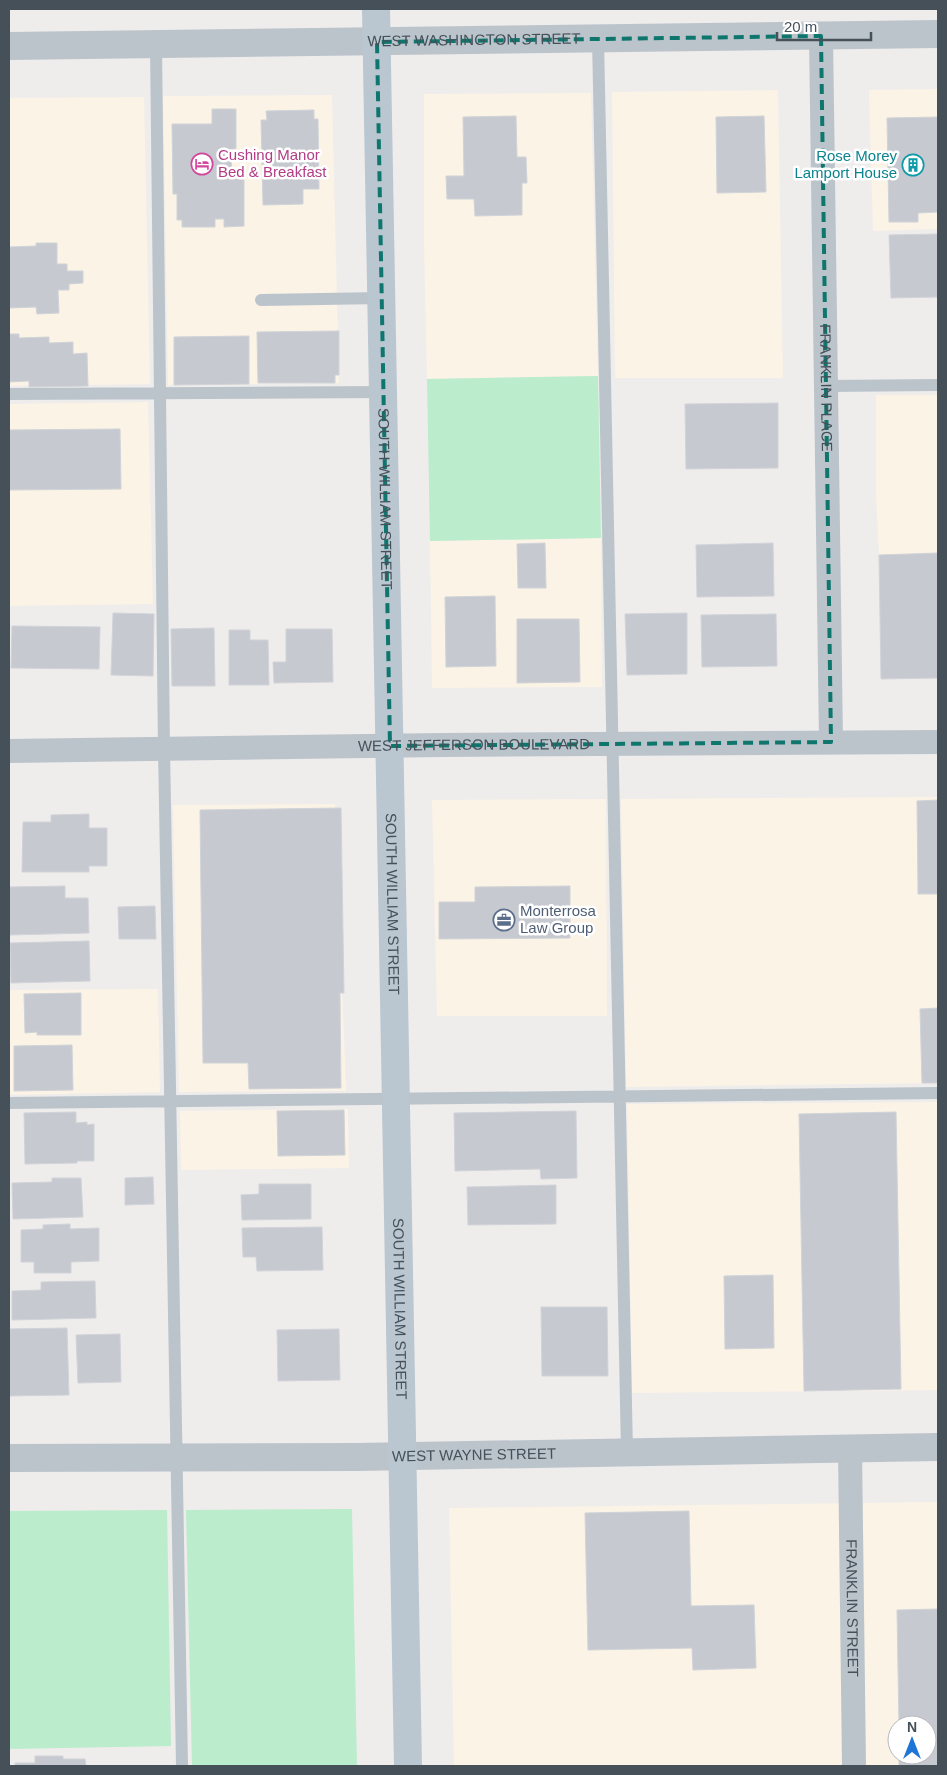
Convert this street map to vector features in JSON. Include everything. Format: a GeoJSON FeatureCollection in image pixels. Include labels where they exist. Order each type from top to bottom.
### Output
{"type":"FeatureCollection","features":[{"type":"Feature","properties":{"kind":"main road","name":"SOUTH WILLIAM STREET"},"geometry":{"type":"LineString","coordinates":[[376,9],[408,1766]]}},
{"type":"Feature","properties":{"kind":"street","name":"WEST WASHINGTON STREET"},"geometry":{"type":"LineString","coordinates":[[9,46],[938,34]]}},
{"type":"Feature","properties":{"kind":"street","name":"FRANKLIN PLACE"},"geometry":{"type":"LineString","coordinates":[[821,36],[831,742]]}},
{"type":"Feature","properties":{"kind":"street","name":"WEST JEFFERSON BOULEVARD"},"geometry":{"type":"LineString","coordinates":[[9,751],[938,742]]}},
{"type":"Feature","properties":{"kind":"street","name":"WEST WAYNE STREET"},"geometry":{"type":"LineString","coordinates":[[9,1458],[402,1456],[938,1447]]}},
{"type":"Feature","properties":{"kind":"street","name":"FRANKLIN STREET"},"geometry":{"type":"LineString","coordinates":[[850,1449],[854,1766]]}},
{"type":"Feature","properties":{"kind":"lane"},"geometry":{"type":"LineString","coordinates":[[598,39],[626,1452]]}},
{"type":"Feature","properties":{"kind":"lane"},"geometry":{"type":"LineString","coordinates":[[156,44],[164,748],[182,1766]]}},
{"type":"Feature","properties":{"kind":"lane"},"geometry":{"type":"LineString","coordinates":[[261,300],[382,298]]}},
{"type":"Feature","properties":{"kind":"lane"},"geometry":{"type":"LineString","coordinates":[[826,386],[938,385]]}},
{"type":"Feature","properties":{"kind":"lane"},"geometry":{"type":"LineString","coordinates":[[9,394],[384,392]]}},
{"type":"Feature","properties":{"kind":"lane"},"geometry":{"type":"LineString","coordinates":[[9,1103],[938,1093]]}},
{"type":"Feature","properties":{"kind":"highlighted area"},"geometry":{"type":"Polygon","coordinates":[[[821,36],[831,742],[390,746],[377,42],[821,36]]]}},
{"type":"Feature","properties":{"kind":"shaded area"},"geometry":{"type":"Polygon","coordinates":[[[938,89],[938,229],[873,231],[869,90],[938,89]]]}},
{"type":"Feature","properties":{"kind":"shaded area"},"geometry":{"type":"Polygon","coordinates":[[[778,90],[783,378],[615,378],[612,92],[778,90]]]}},
{"type":"Feature","properties":{"kind":"shaded area"},"geometry":{"type":"Polygon","coordinates":[[[591,93],[598,376],[427,379],[424,240],[424,94],[591,93]]]}},
{"type":"Feature","properties":{"kind":"shaded area"},"geometry":{"type":"Polygon","coordinates":[[[332,95],[339,383],[168,385],[163,96],[332,95]]]}},
{"type":"Feature","properties":{"kind":"shaded area"},"geometry":{"type":"Polygon","coordinates":[[[144,97],[150,384],[9,386],[9,98],[144,97]]]}},
{"type":"Feature","properties":{"kind":"shaded area"},"geometry":{"type":"Polygon","coordinates":[[[876,395],[938,395],[938,678],[881,679],[876,495],[876,395]]]}},
{"type":"Feature","properties":{"kind":"shaded area"},"geometry":{"type":"Polygon","coordinates":[[[148,402],[153,604],[9,606],[9,404],[148,402]]]}},
{"type":"Feature","properties":{"kind":"shaded area"},"geometry":{"type":"Polygon","coordinates":[[[601,538],[602,687],[432,688],[430,541],[601,538]]]}},
{"type":"Feature","properties":{"kind":"shaded area"},"geometry":{"type":"Polygon","coordinates":[[[938,797],[938,1083],[626,1087],[621,799],[938,797]]]}},
{"type":"Feature","properties":{"kind":"shaded area"},"geometry":{"type":"Polygon","coordinates":[[[606,799],[607,1016],[437,1016],[432,800],[606,799]]]}},
{"type":"Feature","properties":{"kind":"shaded area"},"geometry":{"type":"Polygon","coordinates":[[[335,804],[346,1091],[179,1092],[173,805],[335,804]]]}},
{"type":"Feature","properties":{"kind":"shaded area"},"geometry":{"type":"Polygon","coordinates":[[[158,989],[160,1092],[9,1095],[9,990],[158,989]]]}},
{"type":"Feature","properties":{"kind":"shaded area"},"geometry":{"type":"Polygon","coordinates":[[[938,1102],[938,1390],[632,1393],[627,1104],[938,1102]]]}},
{"type":"Feature","properties":{"kind":"shaded area"},"geometry":{"type":"Polygon","coordinates":[[[348,1109],[349,1168],[181,1170],[180,1111],[348,1109]]]}},
{"type":"Feature","properties":{"kind":"shaded area"},"geometry":{"type":"Polygon","coordinates":[[[938,1502],[938,1766],[454,1766],[449,1508],[938,1502]]]}},
{"type":"Feature","properties":{"kind":"green space"},"geometry":{"type":"Polygon","coordinates":[[[598,376],[601,538],[430,541],[427,379],[598,376]]]}},
{"type":"Feature","properties":{"kind":"green space"},"geometry":{"type":"Polygon","coordinates":[[[352,1509],[357,1766],[192,1766],[186,1510],[352,1509]]]}},
{"type":"Feature","properties":{"kind":"green space"},"geometry":{"type":"Polygon","coordinates":[[[167,1510],[171,1746],[9,1749],[9,1511],[167,1510]]]}},
{"type":"Feature","properties":{"kind":"building","name":"Cushing Manor Bed & Breakfast"},"geometry":{"type":"Polygon","coordinates":[[[212,109],[236,109],[236,149],[231,149],[232,178],[244,178],[244,226],[224,227],[224,219],[215,219],[215,227],[182,227],[182,220],[177,220],[177,194],[173,194],[172,124],[212,124],[212,109]]]}},
{"type":"Feature","properties":{"kind":"building"},"geometry":{"type":"Polygon","coordinates":[[[314,110],[314,119],[318,119],[319,189],[303,189],[303,204],[263,205],[261,120],[267,120],[266,111],[314,110]]]}},
{"type":"Feature","properties":{"kind":"building"},"geometry":{"type":"Polygon","coordinates":[[[516,116],[517,157],[526,157],[527,183],[522,183],[522,215],[475,216],[474,199],[447,199],[446,176],[464,176],[463,117],[516,116]]]}},
{"type":"Feature","properties":{"kind":"building"},"geometry":{"type":"Polygon","coordinates":[[[764,116],[766,192],[717,193],[716,117],[764,116]]]}},
{"type":"Feature","properties":{"kind":"building","name":"Rose Morey Lamport House"},"geometry":{"type":"Polygon","coordinates":[[[938,117],[938,212],[918,213],[918,222],[889,222],[887,118],[938,117]]]}},
{"type":"Feature","properties":{"kind":"building"},"geometry":{"type":"Polygon","coordinates":[[[938,234],[938,297],[891,298],[889,235],[938,234]]]}},
{"type":"Feature","properties":{"kind":"building"},"geometry":{"type":"Polygon","coordinates":[[[36,243],[57,243],[57,264],[67,264],[67,271],[83,271],[83,283],[69,284],[69,290],[58,290],[59,313],[37,314],[36,307],[9,308],[9,247],[36,246],[36,243]]]}},
{"type":"Feature","properties":{"kind":"building"},"geometry":{"type":"Polygon","coordinates":[[[339,331],[339,375],[335,375],[335,383],[258,383],[257,332],[339,331]]]}},
{"type":"Feature","properties":{"kind":"building"},"geometry":{"type":"Polygon","coordinates":[[[9,334],[19,334],[19,338],[49,337],[49,343],[73,342],[73,354],[87,353],[88,386],[29,387],[29,381],[9,382],[9,334]]]}},
{"type":"Feature","properties":{"kind":"building"},"geometry":{"type":"Polygon","coordinates":[[[249,336],[249,384],[174,385],[174,337],[249,336]]]}},
{"type":"Feature","properties":{"kind":"building"},"geometry":{"type":"Polygon","coordinates":[[[778,403],[778,468],[686,469],[685,404],[778,403]]]}},
{"type":"Feature","properties":{"kind":"building"},"geometry":{"type":"Polygon","coordinates":[[[120,429],[121,489],[9,490],[9,430],[120,429]]]}},
{"type":"Feature","properties":{"kind":"building"},"geometry":{"type":"Polygon","coordinates":[[[545,543],[546,588],[518,588],[517,544],[545,543]]]}},
{"type":"Feature","properties":{"kind":"building"},"geometry":{"type":"Polygon","coordinates":[[[773,543],[774,596],[697,597],[696,545],[773,543]]]}},
{"type":"Feature","properties":{"kind":"building"},"geometry":{"type":"Polygon","coordinates":[[[938,553],[938,678],[881,679],[879,555],[938,553]]]}},
{"type":"Feature","properties":{"kind":"building"},"geometry":{"type":"Polygon","coordinates":[[[495,596],[496,666],[446,667],[445,597],[495,596]]]}},
{"type":"Feature","properties":{"kind":"building"},"geometry":{"type":"Polygon","coordinates":[[[113,613],[154,614],[153,676],[111,675],[113,613]]]}},
{"type":"Feature","properties":{"kind":"building"},"geometry":{"type":"Polygon","coordinates":[[[687,613],[687,674],[627,675],[625,614],[687,613]]]}},
{"type":"Feature","properties":{"kind":"building"},"geometry":{"type":"Polygon","coordinates":[[[776,614],[777,666],[702,667],[701,615],[776,614]]]}},
{"type":"Feature","properties":{"kind":"building"},"geometry":{"type":"Polygon","coordinates":[[[517,619],[579,619],[580,682],[517,683],[517,619]]]}},
{"type":"Feature","properties":{"kind":"building"},"geometry":{"type":"Polygon","coordinates":[[[12,626],[100,627],[99,669],[11,668],[12,626]]]}},
{"type":"Feature","properties":{"kind":"building"},"geometry":{"type":"Polygon","coordinates":[[[214,628],[215,686],[172,686],[171,629],[214,628]]]}},
{"type":"Feature","properties":{"kind":"building"},"geometry":{"type":"Polygon","coordinates":[[[286,629],[332,629],[333,682],[274,683],[273,662],[286,662],[286,629]]]}},
{"type":"Feature","properties":{"kind":"building"},"geometry":{"type":"Polygon","coordinates":[[[229,630],[250,630],[250,640],[268,640],[269,685],[229,685],[229,630]]]}},
{"type":"Feature","properties":{"kind":"building"},"geometry":{"type":"Polygon","coordinates":[[[938,800],[938,894],[918,894],[917,801],[938,800]]]}},
{"type":"Feature","properties":{"kind":"building"},"geometry":{"type":"Polygon","coordinates":[[[341,808],[344,993],[340,993],[341,1088],[249,1089],[248,1063],[203,1063],[200,810],[341,808]]]}},
{"type":"Feature","properties":{"kind":"building"},"geometry":{"type":"Polygon","coordinates":[[[89,814],[89,828],[107,828],[107,866],[89,866],[89,872],[22,872],[23,822],[51,822],[51,815],[89,814]]]}},
{"type":"Feature","properties":{"kind":"building"},"geometry":{"type":"Polygon","coordinates":[[[65,886],[65,898],[88,898],[89,933],[9,935],[9,887],[65,886]]]}},
{"type":"Feature","properties":{"kind":"building","name":"Monterrosa Law Group"},"geometry":{"type":"Polygon","coordinates":[[[570,886],[570,938],[439,939],[439,902],[475,902],[475,887],[570,886]]]}},
{"type":"Feature","properties":{"kind":"building"},"geometry":{"type":"Polygon","coordinates":[[[155,906],[156,939],[119,939],[118,907],[155,906]]]}},
{"type":"Feature","properties":{"kind":"building"},"geometry":{"type":"Polygon","coordinates":[[[89,941],[90,981],[11,983],[10,943],[89,941]]]}},
{"type":"Feature","properties":{"kind":"building"},"geometry":{"type":"Polygon","coordinates":[[[81,993],[81,1035],[37,1035],[37,1032],[25,1033],[24,994],[81,993]]]}},
{"type":"Feature","properties":{"kind":"building"},"geometry":{"type":"Polygon","coordinates":[[[938,1008],[938,1083],[922,1083],[920,1009],[938,1008]]]}},
{"type":"Feature","properties":{"kind":"building"},"geometry":{"type":"Polygon","coordinates":[[[72,1045],[73,1090],[14,1091],[14,1046],[72,1045]]]}},
{"type":"Feature","properties":{"kind":"building"},"geometry":{"type":"Polygon","coordinates":[[[344,1110],[345,1155],[278,1156],[277,1111],[344,1110]]]}},
{"type":"Feature","properties":{"kind":"building"},"geometry":{"type":"Polygon","coordinates":[[[576,1111],[577,1178],[541,1179],[540,1169],[455,1171],[454,1113],[576,1111]]]}},
{"type":"Feature","properties":{"kind":"building"},"geometry":{"type":"Polygon","coordinates":[[[76,1112],[76,1123],[87,1122],[87,1125],[94,1124],[94,1161],[25,1164],[24,1113],[76,1112]]]}},
{"type":"Feature","properties":{"kind":"building"},"geometry":{"type":"Polygon","coordinates":[[[896,1112],[901,1389],[804,1391],[799,1114],[896,1112]]]}},
{"type":"Feature","properties":{"kind":"building"},"geometry":{"type":"Polygon","coordinates":[[[153,1177],[154,1204],[125,1205],[125,1178],[153,1177]]]}},
{"type":"Feature","properties":{"kind":"building"},"geometry":{"type":"Polygon","coordinates":[[[52,1178],[81,1178],[83,1217],[13,1219],[12,1183],[52,1182],[52,1178]]]}},
{"type":"Feature","properties":{"kind":"building"},"geometry":{"type":"Polygon","coordinates":[[[259,1184],[311,1184],[311,1219],[242,1220],[241,1195],[259,1194],[259,1184]]]}},
{"type":"Feature","properties":{"kind":"building"},"geometry":{"type":"Polygon","coordinates":[[[556,1185],[556,1224],[468,1225],[467,1187],[556,1185]]]}},
{"type":"Feature","properties":{"kind":"building"},"geometry":{"type":"Polygon","coordinates":[[[70,1224],[70,1229],[99,1228],[99,1261],[71,1262],[71,1273],[34,1273],[34,1262],[21,1262],[21,1230],[43,1229],[43,1225],[70,1224]]]}},
{"type":"Feature","properties":{"kind":"building"},"geometry":{"type":"Polygon","coordinates":[[[322,1227],[323,1270],[257,1271],[256,1257],[243,1257],[242,1228],[322,1227]]]}},
{"type":"Feature","properties":{"kind":"building"},"geometry":{"type":"Polygon","coordinates":[[[773,1275],[774,1348],[725,1349],[724,1276],[773,1275]]]}},
{"type":"Feature","properties":{"kind":"building"},"geometry":{"type":"Polygon","coordinates":[[[95,1281],[96,1318],[12,1320],[12,1291],[41,1290],[41,1282],[95,1281]]]}},
{"type":"Feature","properties":{"kind":"building"},"geometry":{"type":"Polygon","coordinates":[[[541,1307],[607,1307],[608,1376],[542,1376],[541,1307]]]}},
{"type":"Feature","properties":{"kind":"building"},"geometry":{"type":"Polygon","coordinates":[[[67,1328],[69,1395],[9,1396],[9,1329],[67,1328]]]}},
{"type":"Feature","properties":{"kind":"building"},"geometry":{"type":"Polygon","coordinates":[[[339,1329],[340,1380],[278,1381],[277,1330],[339,1329]]]}},
{"type":"Feature","properties":{"kind":"building"},"geometry":{"type":"Polygon","coordinates":[[[120,1334],[121,1382],[78,1383],[76,1335],[120,1334]]]}},
{"type":"Feature","properties":{"kind":"building"},"geometry":{"type":"Polygon","coordinates":[[[689,1511],[691,1606],[754,1605],[756,1668],[693,1670],[692,1648],[588,1650],[585,1513],[689,1511]]]}},
{"type":"Feature","properties":{"kind":"building"},"geometry":{"type":"Polygon","coordinates":[[[938,1609],[938,1766],[899,1766],[937,1765],[937,1715],[899,1715],[897,1610],[938,1609]]]}},
{"type":"Feature","properties":{"kind":"building"},"geometry":{"type":"Polygon","coordinates":[[[35,1756],[63,1756],[63,1759],[85,1759],[86,1766],[15,1766],[15,1763],[35,1763],[35,1756]]]}},
{"type":"Feature","properties":{"kind":"place","name":"Cushing Manor Bed & Breakfast"},"geometry":{"type":"Point","coordinates":[202,164]}},
{"type":"Feature","properties":{"kind":"place","name":"Rose Morey Lamport House"},"geometry":{"type":"Point","coordinates":[913,165]}},
{"type":"Feature","properties":{"kind":"place","name":"Monterrosa Law Group"},"geometry":{"type":"Point","coordinates":[504,920]}}]}
